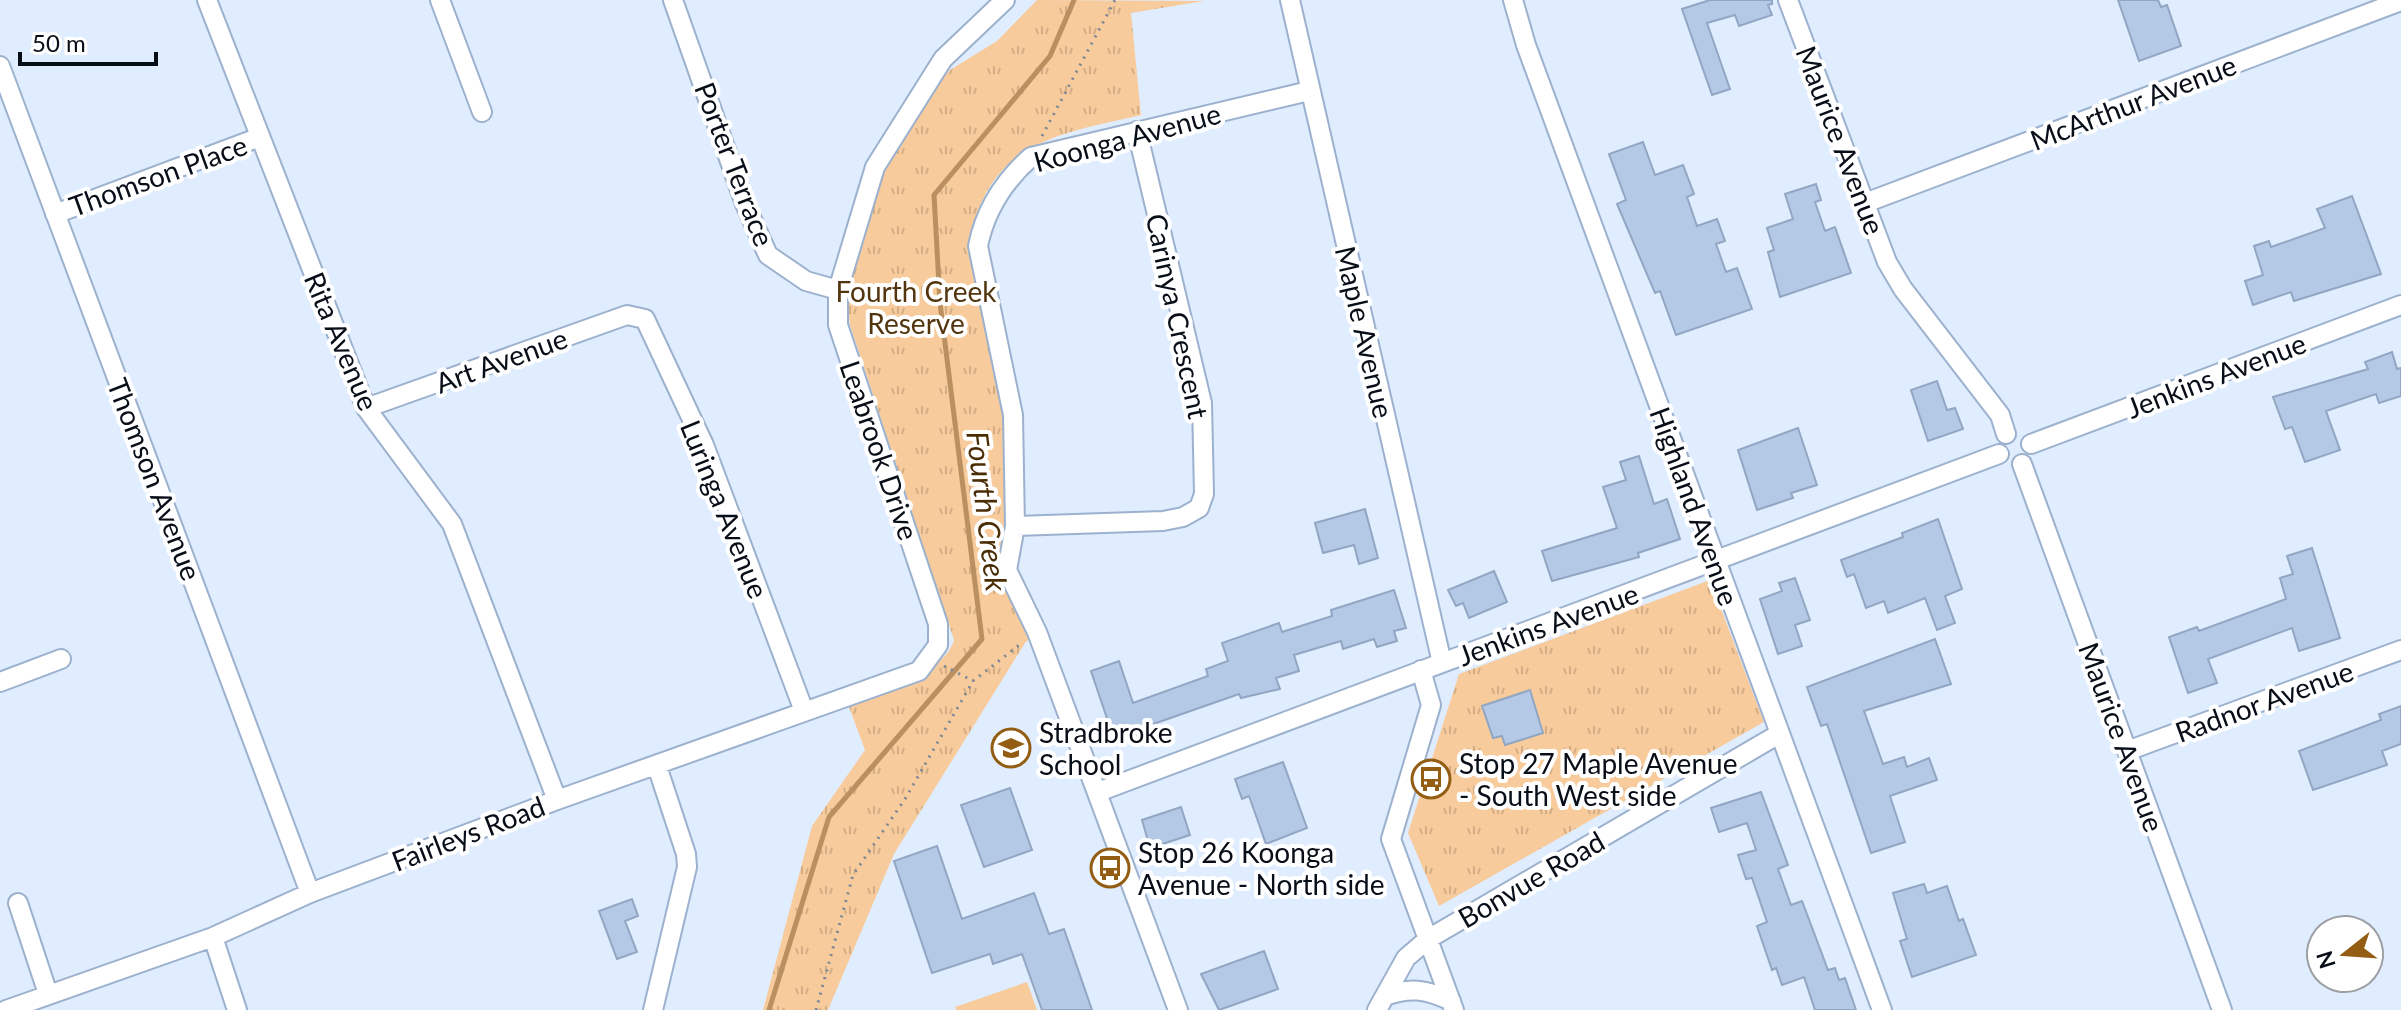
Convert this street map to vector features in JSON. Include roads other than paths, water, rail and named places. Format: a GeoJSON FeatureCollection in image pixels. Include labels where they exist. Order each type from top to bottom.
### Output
{"type":"FeatureCollection","features":[{"type":"Feature","properties":{"kind":"street","name":"Rita Avenue"},"geometry":{"type":"LineString","coordinates":[[207,0],[366,408],[452,524],[557,800]]}},
{"type":"Feature","properties":{"kind":"street","name":"Porter Terrace"},"geometry":{"type":"LineString","coordinates":[[673,0],[745,204],[768,255],[806,281],[838,290]]}},
{"type":"Feature","properties":{"kind":"street","name":"Leabrook Drive"},"geometry":{"type":"LineString","coordinates":[[930,659],[938,645],[938,624],[838,325],[838,290],[875,167],[943,59],[1005,0]]}},
{"type":"Feature","properties":{"kind":"street","name":"Maple Avenue"},"geometry":{"type":"LineString","coordinates":[[1290,0],[1442,663]]}},
{"type":"Feature","properties":{"kind":"street","name":"Highland Avenue"},"geometry":{"type":"LineString","coordinates":[[1513,0],[1526,45],[1882,1010]]}},
{"type":"Feature","properties":{"kind":"street","name":"Maurice Avenue"},"geometry":{"type":"LineString","coordinates":[[1788,0],[1887,262],[1903,289],[2000,415],[2006,434]]}},
{"type":"Feature","properties":{"kind":"street","name":"McArthur Avenue"},"geometry":{"type":"LineString","coordinates":[[1865,203],[2401,1]]}},
{"type":"Feature","properties":{"kind":"street"},"geometry":{"type":"LineString","coordinates":[[445,2],[482,112]]}},
{"type":"Feature","properties":{"kind":"street","name":"Thomson Avenue"},"geometry":{"type":"LineString","coordinates":[[0,66],[6,98],[55,214],[310,893]]}},
{"type":"Feature","properties":{"kind":"street","name":"Koonga Avenue"},"geometry":{"type":"LineString","coordinates":[[1178,1010],[1037,632],[1007,570],[1015,526],[1013,415],[978,246],[983,218],[1016,171],[1031,157],[1309,91]]}},
{"type":"Feature","properties":{"kind":"street","name":"Carinya Crescent"},"geometry":{"type":"LineString","coordinates":[[1015,526],[1163,521],[1183,517],[1199,508],[1204,494],[1202,403],[1137,131]]}},
{"type":"Feature","properties":{"kind":"street","name":"Thomson Place"},"geometry":{"type":"LineString","coordinates":[[55,214],[260,137]]}},
{"type":"Feature","properties":{"kind":"street","name":"Jenkins Avenue"},"geometry":{"type":"LineString","coordinates":[[2031,444],[2401,305]]}},
{"type":"Feature","properties":{"kind":"street","name":"Art Avenue"},"geometry":{"type":"LineString","coordinates":[[366,408],[627,315],[636,315]]}},
{"type":"Feature","properties":{"kind":"street","name":"Luringa Avenue"},"geometry":{"type":"LineString","coordinates":[[636,315],[645,319],[704,445],[804,711]]}},
{"type":"Feature","properties":{"kind":"street"},"geometry":{"type":"LineString","coordinates":[[2006,434],[2023,434],[2031,444],[2031,452],[2022,464],[2004,462],[1999,454],[1998,447],[2006,434]]}},
{"type":"Feature","properties":{"kind":"street","name":"Jenkins Avenue"},"geometry":{"type":"LineString","coordinates":[[1098,792],[1999,454]]}},
{"type":"Feature","properties":{"kind":"street","name":"Maurice Avenue"},"geometry":{"type":"LineString","coordinates":[[2022,464],[2222,1010]]}},
{"type":"Feature","properties":{"kind":"street","name":"Radnor Avenue"},"geometry":{"type":"LineString","coordinates":[[2127,751],[2401,650]]}},
{"type":"Feature","properties":{"kind":"street"},"geometry":{"type":"LineString","coordinates":[[0,682],[61,659]]}},
{"type":"Feature","properties":{"kind":"street","name":"Fairleys Road"},"geometry":{"type":"LineString","coordinates":[[6,1010],[213,937],[310,893],[557,800],[919,671],[930,659]]}},
{"type":"Feature","properties":{"kind":"street"},"geometry":{"type":"LineString","coordinates":[[1421,670],[1431,705],[1391,839],[1452,1006]]}},
{"type":"Feature","properties":{"kind":"street","name":"Bonvue Road"},"geometry":{"type":"LineString","coordinates":[[1381,1003],[1406,958],[1428,939],[1779,734]]}},
{"type":"Feature","properties":{"kind":"street"},"geometry":{"type":"LineString","coordinates":[[653,1010],[687,867],[657,766]]}},
{"type":"Feature","properties":{"kind":"street"},"geometry":{"type":"LineString","coordinates":[[18,903],[48,994]]}},
{"type":"Feature","properties":{"kind":"street"},"geometry":{"type":"LineString","coordinates":[[213,937],[237,1010]]}},
{"type":"Feature","properties":{"kind":"street","name":"Bonvue Road"},"geometry":{"type":"LineString","coordinates":[[1381,1003],[1402,990],[1428,989],[1452,1006]]}},
{"type":"Feature","properties":{"kind":"waterway","name":"Fourth Creek"},"geometry":{"type":"LineString","coordinates":[[769,1010],[829,817],[982,639],[940,303],[934,195],[1050,56],[1074,0]]}},
{"type":"Feature","properties":{"kind":"place","name":"Stradbroke School"},"geometry":{"type":"Point","coordinates":[1011,748]}},
{"type":"Feature","properties":{"kind":"place","name":"Stop 27 Maple Avenue - South West side"},"geometry":{"type":"Point","coordinates":[1431,779]}},
{"type":"Feature","properties":{"kind":"place","name":"Stop 26 Koonga Avenue - North side"},"geometry":{"type":"Point","coordinates":[1110,868]}},
{"type":"Feature","properties":{"kind":"park label","name":"Fourth Creek Reserve"},"geometry":{"type":"Point","coordinates":[916,307]}}]}
